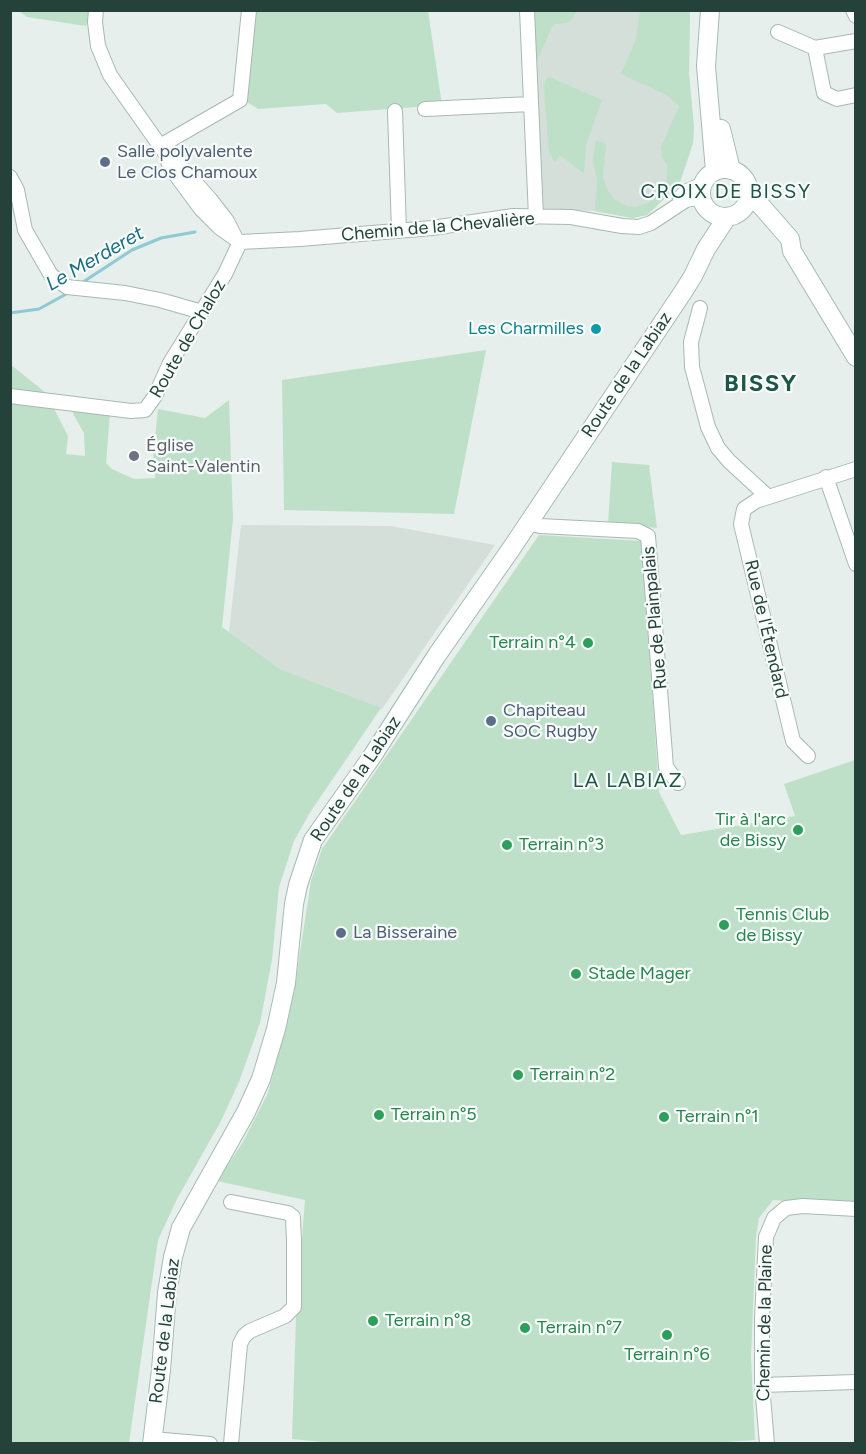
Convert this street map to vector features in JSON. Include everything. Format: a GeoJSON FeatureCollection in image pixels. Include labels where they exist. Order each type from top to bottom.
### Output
{"type":"FeatureCollection","features":[{"type":"Feature","properties":{"kind":"main road","name":"Route de la Labiaz"},"geometry":{"type":"LineString","coordinates":[[706,249],[712,186],[706,66],[710,15]]}},
{"type":"Feature","properties":{"kind":"main road"},"geometry":{"type":"LineString","coordinates":[[790,248],[790,239],[749,192],[744,178],[712,186],[717,215],[734,214],[762,220],[790,248],[855,357]]}},
{"type":"Feature","properties":{"kind":"main road","name":"Route de la Labiaz"},"geometry":{"type":"LineString","coordinates":[[152,1441],[172,1257],[181,1228],[246,1112],[261,1079],[276,1029],[286,983],[298,885],[313,840],[373,755],[437,655],[683,292],[706,249],[734,214],[747,203],[749,192]]}},
{"type":"Feature","properties":{"kind":"street"},"geometry":{"type":"LineString","coordinates":[[96,10],[98,46],[110,75],[162,150],[177,162],[210,199],[238,239]]}},
{"type":"Feature","properties":{"kind":"street"},"geometry":{"type":"LineString","coordinates":[[162,150],[240,100],[249,10]]}},
{"type":"Feature","properties":{"kind":"street"},"geometry":{"type":"LineString","coordinates":[[526,10],[536,217]]}},
{"type":"Feature","properties":{"kind":"street"},"geometry":{"type":"LineString","coordinates":[[853,10],[855,16]]}},
{"type":"Feature","properties":{"kind":"street"},"geometry":{"type":"LineString","coordinates":[[778,32],[815,48],[855,41]]}},
{"type":"Feature","properties":{"kind":"street"},"geometry":{"type":"LineString","coordinates":[[815,48],[824,93],[837,99],[855,94]]}},
{"type":"Feature","properties":{"kind":"street"},"geometry":{"type":"LineString","coordinates":[[426,109],[531,104]]}},
{"type":"Feature","properties":{"kind":"street"},"geometry":{"type":"LineString","coordinates":[[395,111],[399,231]]}},
{"type":"Feature","properties":{"kind":"street"},"geometry":{"type":"LineString","coordinates":[[10,177],[17,190],[25,230],[51,275],[67,287],[125,293],[202,312]]}},
{"type":"Feature","properties":{"kind":"street","name":"Chemin de la Chevalière"},"geometry":{"type":"LineString","coordinates":[[238,239],[300,239],[399,231],[513,216],[570,217],[622,226],[639,226],[651,223],[666,212],[685,192],[712,186]]}},
{"type":"Feature","properties":{"kind":"street","name":"Route de Chaloz"},"geometry":{"type":"LineString","coordinates":[[10,396],[131,411],[145,410],[155,396],[170,363],[225,274],[238,239]]}},
{"type":"Feature","properties":{"kind":"street"},"geometry":{"type":"LineString","coordinates":[[700,308],[691,342],[692,367],[708,427],[718,448],[761,499],[855,469]]}},
{"type":"Feature","properties":{"kind":"street"},"geometry":{"type":"LineString","coordinates":[[826,477],[855,564]]}},
{"type":"Feature","properties":{"kind":"street","name":"Rue de l'Étendard"},"geometry":{"type":"LineString","coordinates":[[761,499],[744,509],[741,524],[792,741],[808,756]]}},
{"type":"Feature","properties":{"kind":"street","name":"Rue de Plainpalais"},"geometry":{"type":"LineString","coordinates":[[528,523],[540,526],[638,531],[648,536],[666,767],[678,783]]}},
{"type":"Feature","properties":{"kind":"street"},"geometry":{"type":"LineString","coordinates":[[231,1202],[288,1213],[293,1217],[294,1307],[291,1312],[250,1331],[240,1344],[231,1443]]}},
{"type":"Feature","properties":{"kind":"street","name":"Chemin de la Plaine"},"geometry":{"type":"LineString","coordinates":[[767,1443],[762,1385],[762,1319],[766,1243],[774,1218],[786,1208],[803,1206],[855,1209]]}},
{"type":"Feature","properties":{"kind":"street"},"geometry":{"type":"LineString","coordinates":[[762,1385],[855,1382]]}},
{"type":"Feature","properties":{"kind":"street"},"geometry":{"type":"LineString","coordinates":[[152,1441],[210,1443]]}},
{"type":"Feature","properties":{"kind":"shaded area"},"geometry":{"type":"Polygon","coordinates":[[[534,11],[690,11],[689,74],[694,128],[693,143],[679,185],[647,215],[632,218],[595,211],[541,209],[534,11]]]}},
{"type":"Feature","properties":{"kind":"shaded area"},"geometry":{"type":"Polygon","coordinates":[[[241,525],[391,526],[495,545],[382,709],[282,670],[229,632],[241,525]]]}},
{"type":"Feature","properties":{"kind":"green space"},"geometry":{"type":"Polygon","coordinates":[[[19,11],[88,11],[88,21],[86,26],[27,17],[19,11]]]}},
{"type":"Feature","properties":{"kind":"green space"},"geometry":{"type":"Polygon","coordinates":[[[245,11],[428,11],[442,105],[337,113],[326,104],[258,109],[237,96],[245,11]]]}},
{"type":"Feature","properties":{"kind":"green space"},"geometry":{"type":"Polygon","coordinates":[[[534,11],[577,11],[567,23],[555,24],[552,27],[536,63],[534,11]]]}},
{"type":"Feature","properties":{"kind":"green space"},"geometry":{"type":"Polygon","coordinates":[[[640,11],[690,11],[689,74],[694,128],[693,143],[679,185],[647,215],[632,218],[595,211],[597,180],[593,161],[596,140],[606,144],[603,177],[608,191],[615,200],[627,206],[636,207],[648,203],[659,196],[667,184],[667,165],[662,157],[661,147],[679,106],[666,95],[621,74],[636,39],[640,11]]]}},
{"type":"Feature","properties":{"kind":"green space"},"geometry":{"type":"Polygon","coordinates":[[[550,77],[602,100],[586,145],[584,174],[560,155],[555,162],[549,153],[544,87],[546,79],[550,77]]]}},
{"type":"Feature","properties":{"kind":"green space"},"geometry":{"type":"Polygon","coordinates":[[[486,350],[454,514],[284,510],[282,380],[486,350]]]}},
{"type":"Feature","properties":{"kind":"green space"},"geometry":{"type":"Polygon","coordinates":[[[10,364],[46,393],[68,436],[66,454],[85,456],[84,433],[73,414],[74,408],[110,413],[106,463],[112,469],[134,479],[155,478],[152,470],[158,409],[205,418],[229,400],[233,519],[222,627],[282,670],[381,708],[309,814],[294,841],[279,887],[272,960],[260,1023],[239,1082],[221,1121],[177,1199],[158,1240],[129,1443],[11,1443],[10,364]]]}},
{"type":"Feature","properties":{"kind":"green space"},"geometry":{"type":"Polygon","coordinates":[[[612,462],[649,465],[657,528],[608,524],[612,462]]]}},
{"type":"Feature","properties":{"kind":"green space","name":"Stade Mager"},"geometry":{"type":"Polygon","coordinates":[[[539,535],[642,541],[659,792],[681,835],[795,816],[784,784],[855,760],[855,1205],[773,1200],[759,1218],[756,1237],[751,1356],[755,1440],[695,1444],[343,1444],[292,1439],[296,1317],[305,1200],[217,1181],[243,1142],[268,1093],[294,992],[311,881],[322,849],[539,535]]]}},
{"type":"Feature","properties":{"kind":"waterway","name":"Le Merderet"},"geometry":{"type":"LineString","coordinates":[[80,284],[132,250],[161,238],[195,232]]}},
{"type":"Feature","properties":{"kind":"waterway","name":"Le Merderet"},"geometry":{"type":"LineString","coordinates":[[10,313],[39,309],[70,292]]}},
{"type":"Feature","properties":{"kind":"place","name":"Salle polyvalente Le Clos Chamoux"},"geometry":{"type":"Point","coordinates":[105,162]}},
{"type":"Feature","properties":{"kind":"place","name":"Les Charmilles"},"geometry":{"type":"Point","coordinates":[596,329]}},
{"type":"Feature","properties":{"kind":"place","name":"Église Saint-Valentin"},"geometry":{"type":"Point","coordinates":[134,456]}},
{"type":"Feature","properties":{"kind":"place","name":"Terrain n°4"},"geometry":{"type":"Point","coordinates":[588,643]}},
{"type":"Feature","properties":{"kind":"place","name":"Chapiteau SOC Rugby"},"geometry":{"type":"Point","coordinates":[491,721]}},
{"type":"Feature","properties":{"kind":"place","name":"Tir à l'arc de Bissy"},"geometry":{"type":"Point","coordinates":[798,830]}},
{"type":"Feature","properties":{"kind":"place","name":"Terrain n°3"},"geometry":{"type":"Point","coordinates":[507,845]}},
{"type":"Feature","properties":{"kind":"place","name":"Tennis Club de Bissy"},"geometry":{"type":"Point","coordinates":[724,925]}},
{"type":"Feature","properties":{"kind":"place","name":"La Bisseraine"},"geometry":{"type":"Point","coordinates":[341,933]}},
{"type":"Feature","properties":{"kind":"place","name":"Stade Mager"},"geometry":{"type":"Point","coordinates":[576,974]}},
{"type":"Feature","properties":{"kind":"place","name":"Terrain n°2"},"geometry":{"type":"Point","coordinates":[518,1075]}},
{"type":"Feature","properties":{"kind":"place","name":"Terrain n°5"},"geometry":{"type":"Point","coordinates":[379,1115]}},
{"type":"Feature","properties":{"kind":"place","name":"Terrain n°1"},"geometry":{"type":"Point","coordinates":[664,1117]}},
{"type":"Feature","properties":{"kind":"place","name":"Terrain n°8"},"geometry":{"type":"Point","coordinates":[373,1321]}},
{"type":"Feature","properties":{"kind":"place","name":"Terrain n°7"},"geometry":{"type":"Point","coordinates":[525,1328]}},
{"type":"Feature","properties":{"kind":"place","name":"Terrain n°6"},"geometry":{"type":"Point","coordinates":[667,1335]}},
{"type":"Feature","properties":{"kind":"district","name":"CROIX DE BISSY"},"geometry":{"type":"Point","coordinates":[726,192]}},
{"type":"Feature","properties":{"kind":"district","name":"BISSY"},"geometry":{"type":"Point","coordinates":[761,384]}},
{"type":"Feature","properties":{"kind":"district","name":"LA LABIAZ"},"geometry":{"type":"Point","coordinates":[628,781]}}]}
